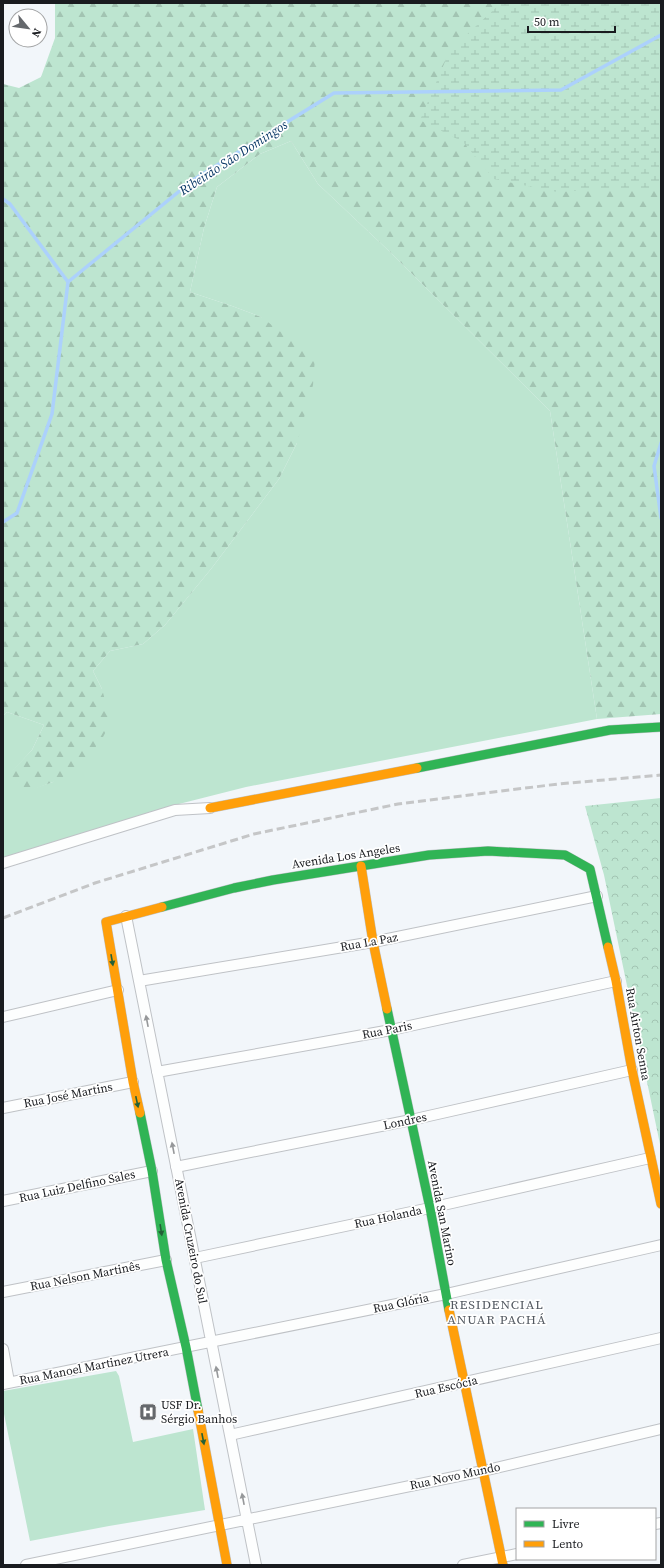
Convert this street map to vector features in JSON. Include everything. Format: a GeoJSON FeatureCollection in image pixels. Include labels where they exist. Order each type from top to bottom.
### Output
{"type":"FeatureCollection","features":[{"type":"Feature","properties":{"kind":"street"},"geometry":{"type":"LineString","coordinates":[[3,863],[175,810],[210,808],[610,730],[661,727]]}},
{"type":"Feature","properties":{"kind":"street","name":"Avenida Los Angeles"},"geometry":{"type":"LineString","coordinates":[[118,990],[106,922],[234,888],[272,880],[429,855],[488,851],[566,855],[590,870]]}},
{"type":"Feature","properties":{"kind":"street","name":"Avenida San Marino"},"geometry":{"type":"LineString","coordinates":[[361,866],[373,942],[430,1208],[446,1294],[502,1561]]}},
{"type":"Feature","properties":{"kind":"street","name":"Rua Airton Senna"},"geometry":{"type":"LineString","coordinates":[[590,870],[616,981],[632,1070],[661,1204]]}},
{"type":"Feature","properties":{"kind":"street","name":"Rua La Paz"},"geometry":{"type":"LineString","coordinates":[[139,981],[373,942],[597,896]]}},
{"type":"Feature","properties":{"kind":"street","name":"Avenida Cruzeiro do Sul"},"geometry":{"type":"LineString","coordinates":[[126,916],[256,1565]]}},
{"type":"Feature","properties":{"kind":"street","name":"Rua Paris"},"geometry":{"type":"LineString","coordinates":[[157,1072],[391,1030],[616,981]]}},
{"type":"Feature","properties":{"kind":"street"},"geometry":{"type":"LineString","coordinates":[[3,1017],[118,990],[133,1082],[152,1171],[166,1260],[186,1347],[227,1565]]}},
{"type":"Feature","properties":{"kind":"street","name":"Londres"},"geometry":{"type":"LineString","coordinates":[[176,1167],[410,1120],[632,1070]]}},
{"type":"Feature","properties":{"kind":"street","name":"Rua José Martins"},"geometry":{"type":"LineString","coordinates":[[3,1108],[133,1082]]}},
{"type":"Feature","properties":{"kind":"street","name":"Rua Holanda"},"geometry":{"type":"LineString","coordinates":[[194,1258],[430,1208],[650,1158]]}},
{"type":"Feature","properties":{"kind":"street","name":"Rua Luiz Delfino Sales"},"geometry":{"type":"LineString","coordinates":[[3,1201],[152,1171]]}},
{"type":"Feature","properties":{"kind":"street","name":"Rua Glória"},"geometry":{"type":"LineString","coordinates":[[186,1347],[446,1294],[661,1245]]}},
{"type":"Feature","properties":{"kind":"street","name":"Rua Nelson Martinês"},"geometry":{"type":"LineString","coordinates":[[3,1292],[166,1260]]}},
{"type":"Feature","properties":{"kind":"street","name":"Rua Escócia"},"geometry":{"type":"LineString","coordinates":[[230,1435],[661,1338]]}},
{"type":"Feature","properties":{"kind":"street","name":"Rua Manoel Martinez Utrera"},"geometry":{"type":"LineString","coordinates":[[6,1383],[186,1347]]}},
{"type":"Feature","properties":{"kind":"street"},"geometry":{"type":"LineString","coordinates":[[3,1349],[6,1383]]}},
{"type":"Feature","properties":{"kind":"street","name":"Rua Novo Mundo"},"geometry":{"type":"LineString","coordinates":[[26,1565],[43,1563],[483,1471],[661,1429]]}},
{"type":"Feature","properties":{"kind":"street"},"geometry":{"type":"LineString","coordinates":[[463,1565],[502,1561],[516,1554]]}},
{"type":"Feature","properties":{"kind":"green space"},"geometry":{"type":"Polygon","coordinates":[[[55,3],[661,3],[661,714],[597,719],[550,411],[390,252],[318,184],[291,141],[260,154],[217,187],[204,228],[190,292],[261,317],[315,357],[313,385],[297,443],[279,479],[211,569],[165,625],[143,644],[110,651],[93,671],[102,689],[111,722],[103,737],[80,768],[53,782],[29,791],[8,775],[32,750],[44,725],[7,712],[3,716],[3,84],[19,88],[41,77],[55,38],[55,3]]]}},
{"type":"Feature","properties":{"kind":"green space"},"geometry":{"type":"Polygon","coordinates":[[[501,3],[661,3],[661,189],[615,188],[557,192],[494,179],[463,142],[420,120],[450,50],[501,3]]]}},
{"type":"Feature","properties":{"kind":"green space"},"geometry":{"type":"Polygon","coordinates":[[[291,141],[318,184],[390,252],[550,411],[597,719],[246,787],[171,806],[3,860],[3,716],[7,712],[44,725],[32,750],[9,775],[29,790],[53,782],[102,689],[93,671],[110,651],[143,644],[165,625],[211,569],[279,479],[297,443],[261,317],[190,292],[204,228],[217,187],[260,154],[291,141]]]}},
{"type":"Feature","properties":{"kind":"green space"},"geometry":{"type":"Polygon","coordinates":[[[661,798],[661,1149],[604,875],[585,806],[661,798]]]}},
{"type":"Feature","properties":{"kind":"green space"},"geometry":{"type":"Polygon","coordinates":[[[116,1371],[119,1376],[133,1442],[193,1429],[205,1510],[30,1541],[3,1409],[3,1391],[116,1371]]]}},
{"type":"Feature","properties":{"kind":"waterway","name":"Ribeirão São Domingos"},"geometry":{"type":"LineString","coordinates":[[3,522],[17,513],[52,414],[68,282],[193,180],[334,93],[561,90],[661,35]]}},
{"type":"Feature","properties":{"kind":"waterway"},"geometry":{"type":"LineString","coordinates":[[3,199],[10,204],[68,282]]}},
{"type":"Feature","properties":{"kind":"waterway"},"geometry":{"type":"LineString","coordinates":[[661,443],[654,466],[661,518]]}},
{"type":"Feature","properties":{"kind":"railway"},"geometry":{"type":"LineString","coordinates":[[3,918],[95,883],[254,834],[398,804],[558,784],[661,775]]}},
{"type":"Feature","properties":{"kind":"traffic: fast"},"geometry":{"type":"LineString","coordinates":[[417,768],[610,730],[661,727]]}},
{"type":"Feature","properties":{"kind":"traffic: fast"},"geometry":{"type":"LineString","coordinates":[[162,907],[234,888],[273,880],[429,855],[488,851],[565,855],[590,869],[608,947]]}},
{"type":"Feature","properties":{"kind":"traffic: fast"},"geometry":{"type":"LineString","coordinates":[[387,1009],[430,1208],[449,1310]]}},
{"type":"Feature","properties":{"kind":"traffic: fast"},"geometry":{"type":"LineString","coordinates":[[140,1113],[152,1171],[166,1260],[186,1347],[198,1410]]}},
{"type":"Feature","properties":{"kind":"traffic: slow"},"geometry":{"type":"LineString","coordinates":[[210,808],[417,768]]}},
{"type":"Feature","properties":{"kind":"traffic: slow"},"geometry":{"type":"LineString","coordinates":[[361,866],[373,942],[387,1009]]}},
{"type":"Feature","properties":{"kind":"traffic: slow"},"geometry":{"type":"LineString","coordinates":[[140,1113],[133,1082],[106,922],[162,907]]}},
{"type":"Feature","properties":{"kind":"traffic: slow"},"geometry":{"type":"LineString","coordinates":[[608,947],[616,981],[632,1070],[661,1204]]}},
{"type":"Feature","properties":{"kind":"traffic: slow"},"geometry":{"type":"LineString","coordinates":[[449,1310],[503,1565]]}},
{"type":"Feature","properties":{"kind":"traffic: slow"},"geometry":{"type":"LineString","coordinates":[[198,1410],[227,1565]]}},
{"type":"Feature","properties":{"kind":"place","name":"USF Dr. Sérgio Banhos"},"geometry":{"type":"Point","coordinates":[148,1412]}},
{"type":"Feature","properties":{"kind":"district","name":"RESIDENCIAL ANUAR PACHÁ"},"geometry":{"type":"Point","coordinates":[497,1312]}}]}
